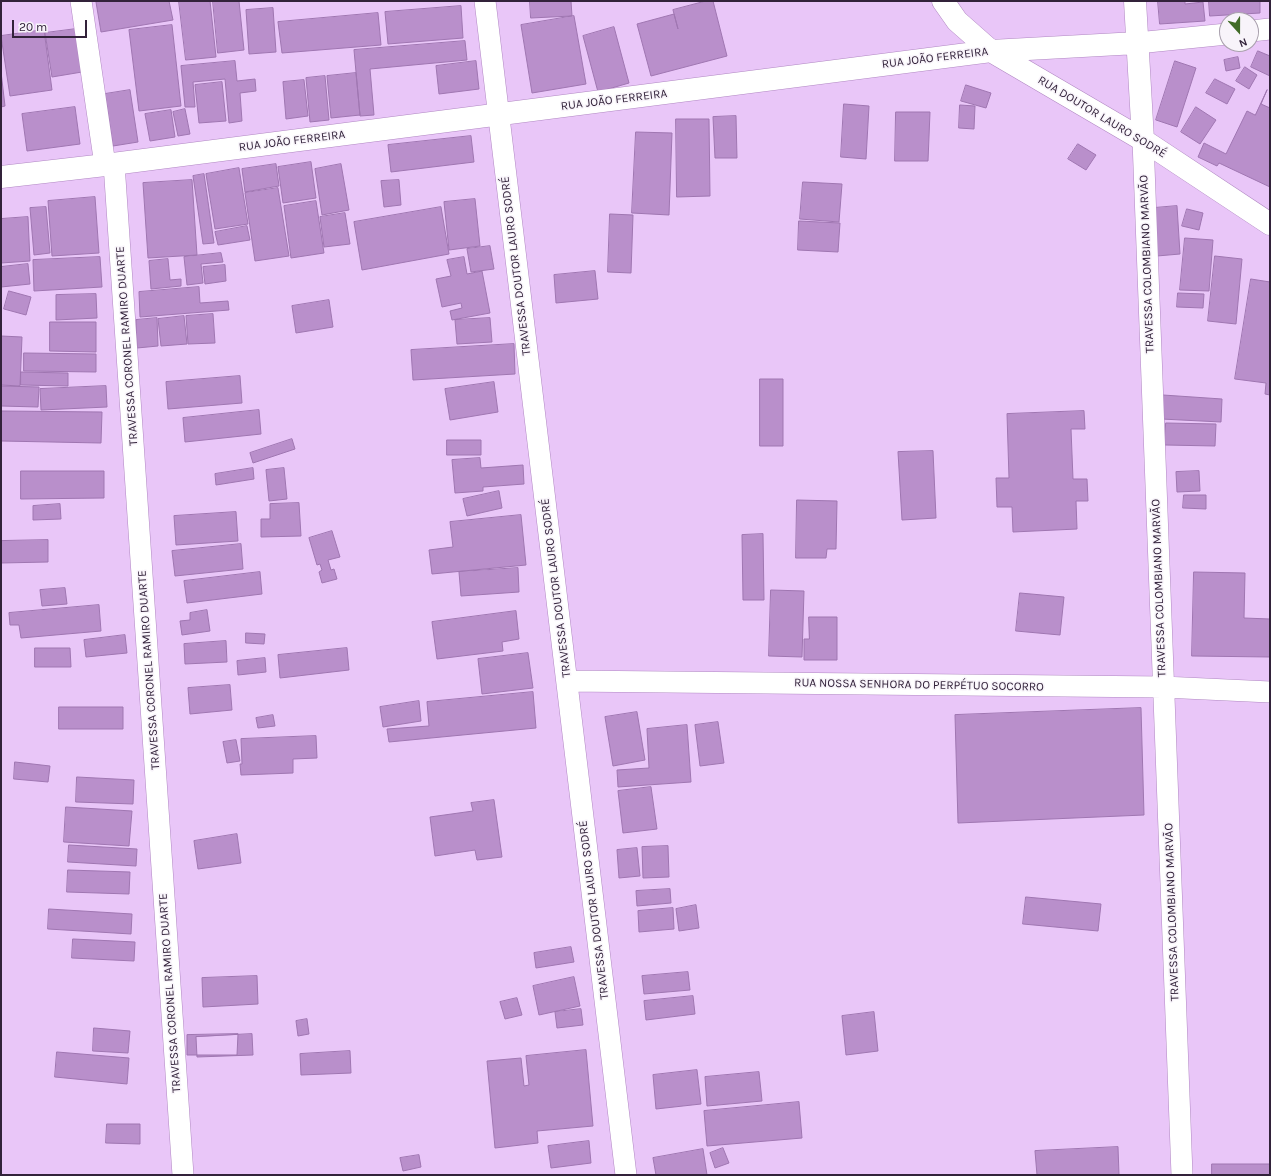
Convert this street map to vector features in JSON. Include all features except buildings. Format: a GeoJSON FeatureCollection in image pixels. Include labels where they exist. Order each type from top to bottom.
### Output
{"type":"FeatureCollection","features":[{"type":"Feature","properties":{"kind":"street","name":"TRAVESSA CORONEL RAMIRO DUARTE"},"geometry":{"type":"LineString","coordinates":[[81,1],[109,165],[183,1175]]}},
{"type":"Feature","properties":{"kind":"street","name":"TRAVESSA DOUTOR LAURO SODRÉ"},"geometry":{"type":"LineString","coordinates":[[485,1],[626,1175]]}},
{"type":"Feature","properties":{"kind":"street","name":"RUA DOUTOR LAURO SODRÉ"},"geometry":{"type":"LineString","coordinates":[[943,1],[958,21],[991,51],[1143,140],[1270,224]]}},
{"type":"Feature","properties":{"kind":"street","name":"TRAVESSA COLOMBIANO MARVÃO"},"geometry":{"type":"LineString","coordinates":[[1135,1],[1143,140],[1182,1175]]}},
{"type":"Feature","properties":{"kind":"street"},"geometry":{"type":"LineString","coordinates":[[1259,30],[1270,29]]}},
{"type":"Feature","properties":{"kind":"street","name":"RUA JOÃO FERREIRA"},"geometry":{"type":"LineString","coordinates":[[1,177],[109,165],[991,51],[1137,43],[1219,35]]}},
{"type":"Feature","properties":{"kind":"street","name":"RUA NOSSA SENHORA DO PERPÉTUO SOCORRO"},"geometry":{"type":"LineString","coordinates":[[567,681],[1163,687],[1270,692]]}}]}
